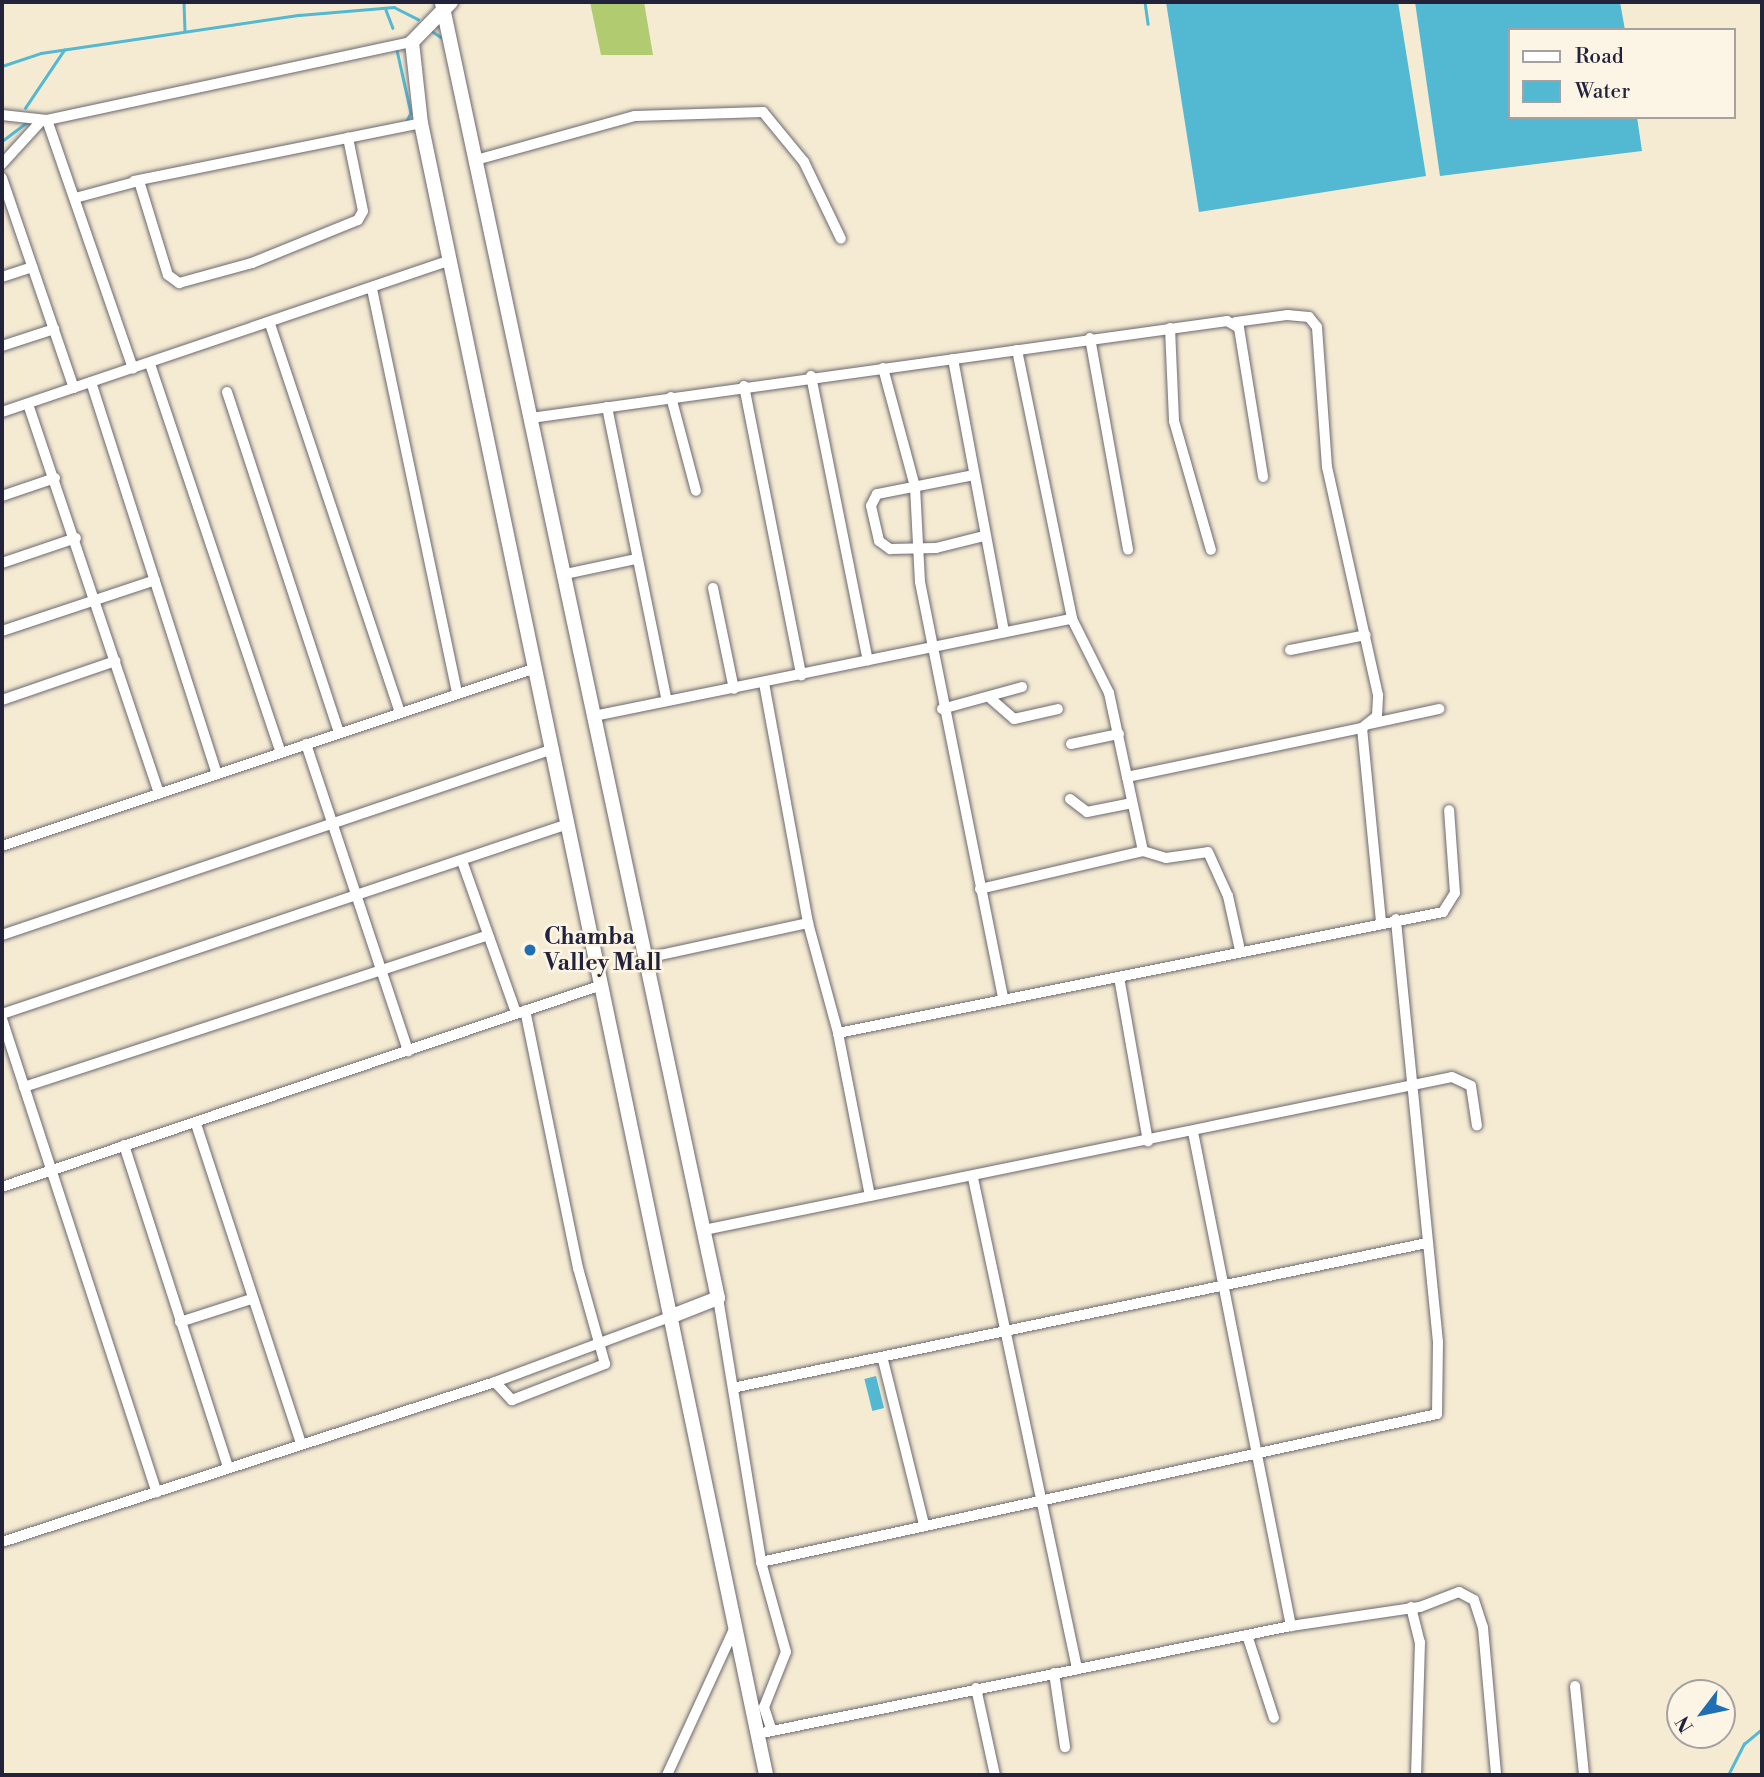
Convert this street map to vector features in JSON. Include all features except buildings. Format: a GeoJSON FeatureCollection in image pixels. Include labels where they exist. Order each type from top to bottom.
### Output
{"type":"FeatureCollection","features":[{"type":"Feature","properties":{"kind":"main road"},"geometry":{"type":"LineString","coordinates":[[445,4],[412,42],[421,123],[766,1775]]}},
{"type":"Feature","properties":{"kind":"main road"},"geometry":{"type":"LineString","coordinates":[[445,4],[718,1298],[672,1316]]}},
{"type":"Feature","properties":{"kind":"street"},"geometry":{"type":"LineString","coordinates":[[2,115],[45,120],[412,42]]}},
{"type":"Feature","properties":{"kind":"street"},"geometry":{"type":"LineString","coordinates":[[476,160],[635,116],[757,110],[785,133],[841,239]]}},
{"type":"Feature","properties":{"kind":"street"},"geometry":{"type":"LineString","coordinates":[[2,164],[45,120]]}},
{"type":"Feature","properties":{"kind":"street"},"geometry":{"type":"LineString","coordinates":[[45,120],[133,369]]}},
{"type":"Feature","properties":{"kind":"street"},"geometry":{"type":"LineString","coordinates":[[74,196],[421,123]]}},
{"type":"Feature","properties":{"kind":"street"},"geometry":{"type":"LineString","coordinates":[[139,181],[168,275],[179,283],[252,263],[358,220],[363,211],[348,138]]}},
{"type":"Feature","properties":{"kind":"street"},"geometry":{"type":"LineString","coordinates":[[2,178],[74,388]]}},
{"type":"Feature","properties":{"kind":"street"},"geometry":{"type":"LineString","coordinates":[[2,412],[270,324],[450,260]]}},
{"type":"Feature","properties":{"kind":"street"},"geometry":{"type":"LineString","coordinates":[[2,277],[32,267]]}},
{"type":"Feature","properties":{"kind":"street"},"geometry":{"type":"LineString","coordinates":[[372,289],[457,694]]}},
{"type":"Feature","properties":{"kind":"street"},"geometry":{"type":"LineString","coordinates":[[531,418],[1090,338],[1287,316],[1309,317],[1317,327],[1327,467],[1378,695],[1366,726],[1381,921]]}},
{"type":"Feature","properties":{"kind":"street"},"geometry":{"type":"LineString","coordinates":[[1235,322],[1264,477]]}},
{"type":"Feature","properties":{"kind":"street"},"geometry":{"type":"LineString","coordinates":[[270,324],[400,713]]}},
{"type":"Feature","properties":{"kind":"street"},"geometry":{"type":"LineString","coordinates":[[1170,328],[1174,421],[1211,550]]}},
{"type":"Feature","properties":{"kind":"street"},"geometry":{"type":"LineString","coordinates":[[2,346],[54,329]]}},
{"type":"Feature","properties":{"kind":"street"},"geometry":{"type":"LineString","coordinates":[[1090,338],[1129,550]]}},
{"type":"Feature","properties":{"kind":"street"},"geometry":{"type":"LineString","coordinates":[[1017,350],[1072,619],[1109,693],[1143,851]]}},
{"type":"Feature","properties":{"kind":"street"},"geometry":{"type":"LineString","coordinates":[[953,359],[1004,632]]}},
{"type":"Feature","properties":{"kind":"street"},"geometry":{"type":"LineString","coordinates":[[150,364],[281,753]]}},
{"type":"Feature","properties":{"kind":"street"},"geometry":{"type":"LineString","coordinates":[[883,368],[915,487],[922,550],[920,582],[942,709],[1003,998]]}},
{"type":"Feature","properties":{"kind":"street"},"geometry":{"type":"LineString","coordinates":[[811,376],[869,660]]}},
{"type":"Feature","properties":{"kind":"street"},"geometry":{"type":"LineString","coordinates":[[91,382],[218,774]]}},
{"type":"Feature","properties":{"kind":"street"},"geometry":{"type":"LineString","coordinates":[[744,386],[801,675]]}},
{"type":"Feature","properties":{"kind":"street"},"geometry":{"type":"LineString","coordinates":[[227,392],[339,733]]}},
{"type":"Feature","properties":{"kind":"street"},"geometry":{"type":"LineString","coordinates":[[671,397],[696,491]]}},
{"type":"Feature","properties":{"kind":"street"},"geometry":{"type":"LineString","coordinates":[[28,404],[76,538],[159,793]]}},
{"type":"Feature","properties":{"kind":"street"},"geometry":{"type":"LineString","coordinates":[[607,407],[667,701]]}},
{"type":"Feature","properties":{"kind":"street"},"geometry":{"type":"LineString","coordinates":[[974,474],[877,494],[871,506],[883,545],[922,550],[984,536]]}},
{"type":"Feature","properties":{"kind":"street"},"geometry":{"type":"LineString","coordinates":[[2,496],[55,478]]}},
{"type":"Feature","properties":{"kind":"street"},"geometry":{"type":"LineString","coordinates":[[2,563],[76,538]]}},
{"type":"Feature","properties":{"kind":"street"},"geometry":{"type":"LineString","coordinates":[[565,573],[636,559]]}},
{"type":"Feature","properties":{"kind":"street"},"geometry":{"type":"LineString","coordinates":[[2,631],[155,580]]}},
{"type":"Feature","properties":{"kind":"street"},"geometry":{"type":"LineString","coordinates":[[713,588],[734,689]]}},
{"type":"Feature","properties":{"kind":"street"},"geometry":{"type":"LineString","coordinates":[[594,716],[1072,619]]}},
{"type":"Feature","properties":{"kind":"street"},"geometry":{"type":"LineString","coordinates":[[1290,650],[1366,635]]}},
{"type":"Feature","properties":{"kind":"street"},"geometry":{"type":"LineString","coordinates":[[2,700],[116,661]]}},
{"type":"Feature","properties":{"kind":"street"},"geometry":{"type":"LineString","coordinates":[[2,846],[536,668]]}},
{"type":"Feature","properties":{"kind":"street"},"geometry":{"type":"LineString","coordinates":[[764,683],[808,923],[838,1032],[870,1196]]}},
{"type":"Feature","properties":{"kind":"street"},"geometry":{"type":"LineString","coordinates":[[942,709],[990,698],[1022,687]]}},
{"type":"Feature","properties":{"kind":"street"},"geometry":{"type":"LineString","coordinates":[[990,698],[1014,719],[1058,709]]}},
{"type":"Feature","properties":{"kind":"street"},"geometry":{"type":"LineString","coordinates":[[1127,777],[1439,709]]}},
{"type":"Feature","properties":{"kind":"street"},"geometry":{"type":"LineString","coordinates":[[1071,744],[1119,734]]}},
{"type":"Feature","properties":{"kind":"street"},"geometry":{"type":"LineString","coordinates":[[306,744],[408,1051]]}},
{"type":"Feature","properties":{"kind":"street"},"geometry":{"type":"LineString","coordinates":[[2,935],[553,749]]}},
{"type":"Feature","properties":{"kind":"street"},"geometry":{"type":"LineString","coordinates":[[1070,799],[1087,812],[1132,803]]}},
{"type":"Feature","properties":{"kind":"street"},"geometry":{"type":"LineString","coordinates":[[838,1032],[1119,977],[1381,921],[1443,912],[1453,904],[1449,810]]}},
{"type":"Feature","properties":{"kind":"street"},"geometry":{"type":"LineString","coordinates":[[2,1014],[568,824]]}},
{"type":"Feature","properties":{"kind":"street"},"geometry":{"type":"LineString","coordinates":[[981,889],[1143,851],[1166,858],[1208,852],[1228,896],[1240,950]]}},
{"type":"Feature","properties":{"kind":"street"},"geometry":{"type":"LineString","coordinates":[[463,861],[488,935],[521,1011],[603,1369],[512,1400],[495,1382]]}},
{"type":"Feature","properties":{"kind":"street"},"geometry":{"type":"LineString","coordinates":[[761,1562],[924,1524],[1437,1414],[1441,1392],[1396,919]]}},
{"type":"Feature","properties":{"kind":"street"},"geometry":{"type":"LineString","coordinates":[[646,958],[808,923]]}},
{"type":"Feature","properties":{"kind":"street"},"geometry":{"type":"LineString","coordinates":[[24,1087],[380,968],[488,935]]}},
{"type":"Feature","properties":{"kind":"street"},"geometry":{"type":"LineString","coordinates":[[1119,977],[1148,1141]]}},
{"type":"Feature","properties":{"kind":"street"},"geometry":{"type":"LineString","coordinates":[[2,1187],[124,1145],[196,1124],[602,985]]}},
{"type":"Feature","properties":{"kind":"street"},"geometry":{"type":"LineString","coordinates":[[2,1019],[157,1492]]}},
{"type":"Feature","properties":{"kind":"street"},"geometry":{"type":"LineString","coordinates":[[704,1230],[973,1178],[1410,1085],[1463,1079],[1472,1091],[1477,1126]]}},
{"type":"Feature","properties":{"kind":"street"},"geometry":{"type":"LineString","coordinates":[[196,1124],[251,1299],[300,1441]]}},
{"type":"Feature","properties":{"kind":"street"},"geometry":{"type":"LineString","coordinates":[[1193,1132],[1291,1626]]}},
{"type":"Feature","properties":{"kind":"street"},"geometry":{"type":"LineString","coordinates":[[124,1145],[227,1464]]}},
{"type":"Feature","properties":{"kind":"street"},"geometry":{"type":"LineString","coordinates":[[973,1178],[1009,1333],[1077,1668]]}},
{"type":"Feature","properties":{"kind":"street"},"geometry":{"type":"LineString","coordinates":[[737,1387],[883,1360],[1427,1243]]}},
{"type":"Feature","properties":{"kind":"street"},"geometry":{"type":"LineString","coordinates":[[718,1298],[737,1387],[761,1562],[786,1652],[764,1707],[772,1731]]}},
{"type":"Feature","properties":{"kind":"street"},"geometry":{"type":"LineString","coordinates":[[180,1322],[251,1299]]}},
{"type":"Feature","properties":{"kind":"street"},"geometry":{"type":"LineString","coordinates":[[2,1542],[157,1492],[227,1464],[495,1382],[672,1316]]}},
{"type":"Feature","properties":{"kind":"street"},"geometry":{"type":"LineString","coordinates":[[883,1360],[924,1524]]}},
{"type":"Feature","properties":{"kind":"street"},"geometry":{"type":"LineString","coordinates":[[757,1734],[1291,1626],[1411,1607],[1460,1592],[1475,1600],[1496,1775]]}},
{"type":"Feature","properties":{"kind":"street"},"geometry":{"type":"LineString","coordinates":[[1411,1607],[1420,1642],[1416,1775]]}},
{"type":"Feature","properties":{"kind":"street"},"geometry":{"type":"LineString","coordinates":[[667,1775],[734,1627]]}},
{"type":"Feature","properties":{"kind":"street"},"geometry":{"type":"LineString","coordinates":[[1247,1635],[1274,1718]]}},
{"type":"Feature","properties":{"kind":"street"},"geometry":{"type":"LineString","coordinates":[[1054,1673],[1065,1747]]}},
{"type":"Feature","properties":{"kind":"street"},"geometry":{"type":"LineString","coordinates":[[1575,1686],[1584,1775]]}},
{"type":"Feature","properties":{"kind":"street"},"geometry":{"type":"LineString","coordinates":[[976,1688],[995,1775]]}},
{"type":"Feature","properties":{"kind":"green space"},"geometry":{"type":"Polygon","coordinates":[[[590,2],[644,2],[653,55],[601,55],[590,2]]]}},
{"type":"Feature","properties":{"kind":"water"},"geometry":{"type":"Polygon","coordinates":[[[1166,2],[1398,2],[1426,176],[1199,212],[1166,2]]]}},
{"type":"Feature","properties":{"kind":"water"},"geometry":{"type":"Polygon","coordinates":[[[1415,2],[1620,2],[1625,28],[1508,28],[1508,119],[1637,119],[1642,151],[1440,176],[1415,2]]]}},
{"type":"Feature","properties":{"kind":"water"},"geometry":{"type":"Polygon","coordinates":[[[876,1376],[884,1408],[872,1411],[864,1379],[876,1376]]]}},
{"type":"Feature","properties":{"kind":"waterway"},"geometry":{"type":"LineString","coordinates":[[184,2],[185,30]]}},
{"type":"Feature","properties":{"kind":"waterway"},"geometry":{"type":"LineString","coordinates":[[1145,2],[1148,24]]}},
{"type":"Feature","properties":{"kind":"waterway"},"geometry":{"type":"LineString","coordinates":[[2,66],[41,53],[299,15],[394,7],[418,19]]}},
{"type":"Feature","properties":{"kind":"waterway"},"geometry":{"type":"LineString","coordinates":[[386,10],[393,28]]}},
{"type":"Feature","properties":{"kind":"waterway"},"geometry":{"type":"LineString","coordinates":[[432,31],[441,37]]}},
{"type":"Feature","properties":{"kind":"waterway"},"geometry":{"type":"LineString","coordinates":[[25,108],[64,50]]}},
{"type":"Feature","properties":{"kind":"waterway"},"geometry":{"type":"LineString","coordinates":[[397,50],[411,113],[407,121]]}},
{"type":"Feature","properties":{"kind":"waterway"},"geometry":{"type":"LineString","coordinates":[[2,141],[27,122]]}},
{"type":"Feature","properties":{"kind":"waterway"},"geometry":{"type":"LineString","coordinates":[[1728,1775],[1744,1744],[1762,1729]]}},
{"type":"Feature","properties":{"kind":"place","name":"Chamba Valley Mall"},"geometry":{"type":"Point","coordinates":[530,950]}}]}
